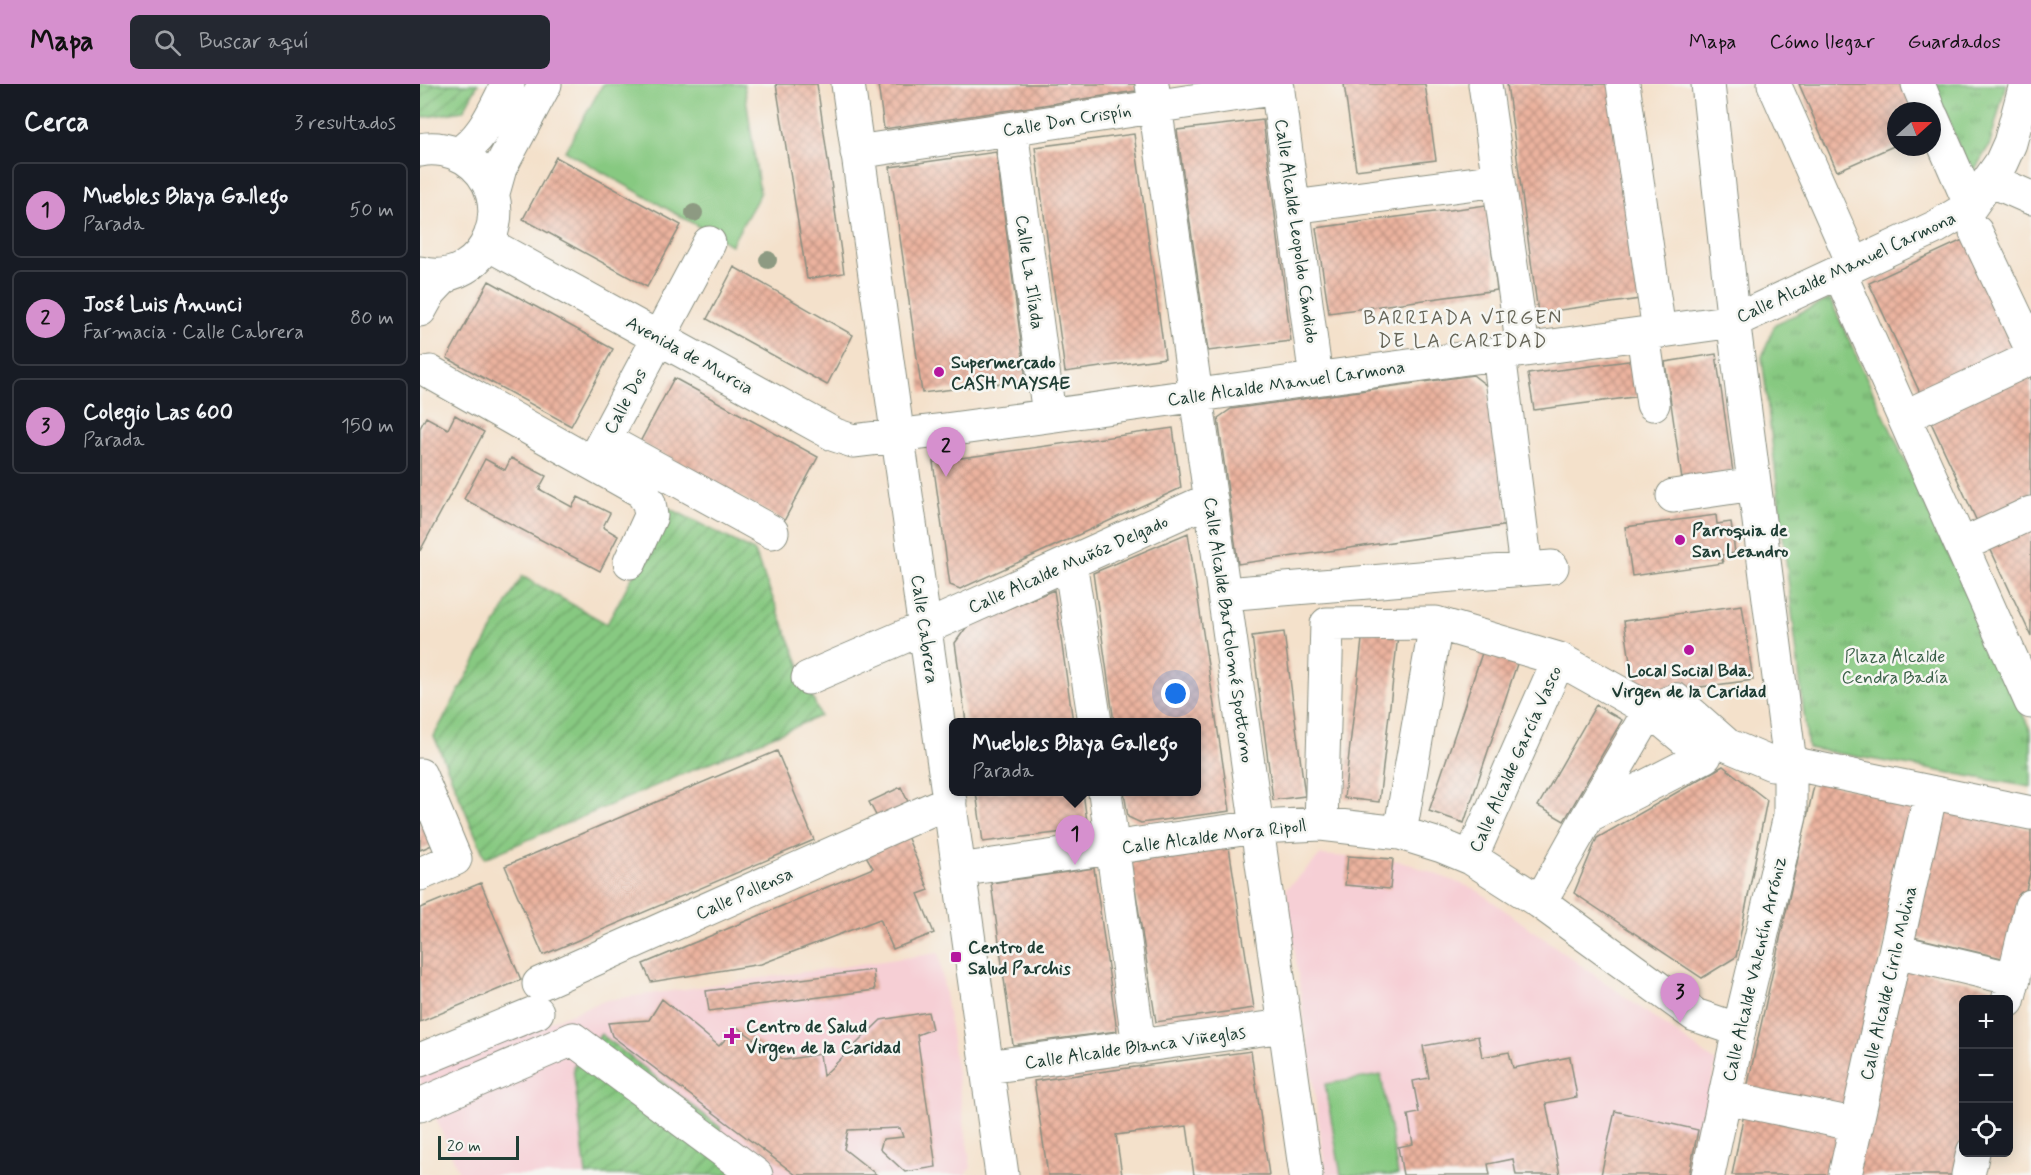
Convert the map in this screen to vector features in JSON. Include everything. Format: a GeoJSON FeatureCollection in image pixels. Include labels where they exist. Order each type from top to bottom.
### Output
{"type":"FeatureCollection","features":[{"type":"Feature","properties":{"kind":"street"},"geometry":{"type":"LineString","coordinates":[[458,154],[480,136],[508,84]]}},
{"type":"Feature","properties":{"kind":"street"},"geometry":{"type":"LineString","coordinates":[[493,193],[500,168],[545,84]]}},
{"type":"Feature","properties":{"kind":"street","name":"Calle Cabrera"},"geometry":{"type":"LineString","coordinates":[[848,84],[949,794]]}},
{"type":"Feature","properties":{"kind":"street"},"geometry":{"type":"LineString","coordinates":[[1224,594],[1539,568],[1511,352],[1499,180],[1485,84]]}},
{"type":"Feature","properties":{"kind":"street"},"geometry":{"type":"LineString","coordinates":[[1623,84],[1651,333],[1653,404]]}},
{"type":"Feature","properties":{"kind":"street"},"geometry":{"type":"LineString","coordinates":[[1708,84],[1754,484],[1781,763]]}},
{"type":"Feature","properties":{"kind":"street"},"geometry":{"type":"LineString","coordinates":[[1774,84],[1904,417],[2031,702]]}},
{"type":"Feature","properties":{"kind":"street"},"geometry":{"type":"LineString","coordinates":[[1917,84],[1925,102]]}},
{"type":"Feature","properties":{"kind":"street"},"geometry":{"type":"LineString","coordinates":[[1979,206],[2010,143],[2026,84]]}},
{"type":"Feature","properties":{"kind":"street","name":"Calle Don Crispín"},"geometry":{"type":"LineString","coordinates":[[857,152],[1011,130],[1153,95],[1277,86]]}},
{"type":"Feature","properties":{"kind":"street","name":"Calle Alcalde Leopoldo Cándido"},"geometry":{"type":"LineString","coordinates":[[1277,86],[1316,379]]}},
{"type":"Feature","properties":{"kind":"street","name":"Calle Alcalde Bartolomé Spottorno"},"geometry":{"type":"LineString","coordinates":[[1153,95],[1306,1175]]}},
{"type":"Feature","properties":{"kind":"street","name":"Calle La Ilíada"},"geometry":{"type":"LineString","coordinates":[[1011,130],[1049,415]]}},
{"type":"Feature","properties":{"kind":"street"},"geometry":{"type":"LineString","coordinates":[[1941,134],[1979,206],[2031,348]]}},
{"type":"Feature","properties":{"kind":"street"},"geometry":{"type":"LineString","coordinates":[[420,150],[441,149],[458,154],[473,163],[485,177],[493,193],[496,210],[494,228],[488,244],[470,263],[433,274],[430,292],[420,310]]}},
{"type":"Feature","properties":{"kind":"street"},"geometry":{"type":"LineString","coordinates":[[1293,207],[1499,180]]}},
{"type":"Feature","properties":{"kind":"street"},"geometry":{"type":"LineString","coordinates":[[1979,206],[2031,198]]}},
{"type":"Feature","properties":{"kind":"street","name":"Calle Alcalde Manuel Carmona"},"geometry":{"type":"LineString","coordinates":[[898,436],[1734,321],[1979,206]]}},
{"type":"Feature","properties":{"kind":"street","name":"Calle Dos"},"geometry":{"type":"LineString","coordinates":[[598,452],[709,243]]}},
{"type":"Feature","properties":{"kind":"street","name":"Avenida de Murcia"},"geometry":{"type":"LineString","coordinates":[[488,244],[835,435],[853,441],[898,436]]}},
{"type":"Feature","properties":{"kind":"street"},"geometry":{"type":"LineString","coordinates":[[1904,417],[2031,358]]}},
{"type":"Feature","properties":{"kind":"street"},"geometry":{"type":"LineString","coordinates":[[430,372],[772,532]]}},
{"type":"Feature","properties":{"kind":"street"},"geometry":{"type":"LineString","coordinates":[[598,452],[641,491],[649,503],[651,516],[630,562]]}},
{"type":"Feature","properties":{"kind":"street"},"geometry":{"type":"LineString","coordinates":[[1673,496],[1754,484]]}},
{"type":"Feature","properties":{"kind":"street","name":"Calle Alcalde Muñóz Delgado"},"geometry":{"type":"LineString","coordinates":[[808,678],[1211,499]]}},
{"type":"Feature","properties":{"kind":"street"},"geometry":{"type":"LineString","coordinates":[[1962,545],[2031,513]]}},
{"type":"Feature","properties":{"kind":"street"},"geometry":{"type":"LineString","coordinates":[[1070,562],[1094,718]]}},
{"type":"Feature","properties":{"kind":"street"},"geometry":{"type":"LineString","coordinates":[[1400,833],[1436,623]]}},
{"type":"Feature","properties":{"kind":"street"},"geometry":{"type":"LineString","coordinates":[[1322,824],[1327,624],[1436,623],[1559,660],[1650,710],[1705,756],[1588,816]]}},
{"type":"Feature","properties":{"kind":"street","name":"Calle Alcalde García Vasco"},"geometry":{"type":"LineString","coordinates":[[1471,858],[1559,660]]}},
{"type":"Feature","properties":{"kind":"street"},"geometry":{"type":"LineString","coordinates":[[1540,902],[1650,710],[1676,700],[1728,745],[1781,763],[2031,813]]}},
{"type":"Feature","properties":{"kind":"street","name":"Calle Alcalde Valentín Arróniz"},"geometry":{"type":"LineString","coordinates":[[1708,1175],[1739,1030],[1790,816],[1781,763]]}},
{"type":"Feature","properties":{"kind":"street"},"geometry":{"type":"LineString","coordinates":[[420,775],[455,859],[420,874]]}},
{"type":"Feature","properties":{"kind":"street","name":"Calle Alcalde Cirilo Molina"},"geometry":{"type":"LineString","coordinates":[[1845,1175],[1931,792]]}},
{"type":"Feature","properties":{"kind":"street","name":"Calle Cabrera"},"geometry":{"type":"LineString","coordinates":[[949,796],[1002,1175]]}},
{"type":"Feature","properties":{"kind":"street"},"geometry":{"type":"LineString","coordinates":[[1106,796],[1139,1047]]}},
{"type":"Feature","properties":{"kind":"street","name":"Calle Pollensa"},"geometry":{"type":"LineString","coordinates":[[420,1060],[538,998],[950,801]]}},
{"type":"Feature","properties":{"kind":"street","name":"Calle Alcalde Mora Ripoll"},"geometry":{"type":"LineString","coordinates":[[958,870],[1257,827],[1322,824],[1400,833],[1471,858],[1540,902],[1695,1015],[1739,1030]]}},
{"type":"Feature","properties":{"kind":"street"},"geometry":{"type":"LineString","coordinates":[[1896,951],[2011,990],[2031,906]]}},
{"type":"Feature","properties":{"kind":"street","name":"Calle Alcalde Blanca Viñeglas"},"geometry":{"type":"LineString","coordinates":[[987,1067],[1284,1026]]}},
{"type":"Feature","properties":{"kind":"street"},"geometry":{"type":"LineString","coordinates":[[420,1105],[573,1039],[756,1175]]}},
{"type":"Feature","properties":{"kind":"street"},"geometry":{"type":"LineString","coordinates":[[1725,1097],[1857,1125]]}},
{"type":"Feature","properties":{"kind":"street"},"geometry":{"type":"LineString","coordinates":[[1968,1175],[1972,1157]]}},
{"type":"Feature","properties":{"kind":"shaded area"},"geometry":{"type":"Polygon","coordinates":[[[1321,855],[1401,861],[1475,889],[1716,1062],[1691,1175],[1326,1175],[1286,889],[1321,855]]]}},
{"type":"Feature","properties":{"kind":"shaded area","name":"Centro de Salud Virgen de la Caridad"},"geometry":{"type":"Polygon","coordinates":[[[939,953],[971,1168],[964,1175],[460,1175],[420,1081],[420,1071],[607,1000],[939,953]]]}},
{"type":"Feature","properties":{"kind":"green space"},"geometry":{"type":"Polygon","coordinates":[[[420,84],[478,84],[463,111],[420,118],[420,84]]]}},
{"type":"Feature","properties":{"kind":"green space"},"geometry":{"type":"Polygon","coordinates":[[[603,84],[744,84],[760,194],[731,245],[565,151],[603,84]]]}},
{"type":"Feature","properties":{"kind":"green space"},"geometry":{"type":"Polygon","coordinates":[[[1933,84],[2006,84],[1990,144],[1971,176],[1941,102],[1933,84]]]}},
{"type":"Feature","properties":{"kind":"green space","name":"Plaza Alcalde Cendra Badía"},"geometry":{"type":"Polygon","coordinates":[[[1830,299],[2031,732],[2031,787],[1808,748],[1762,357],[1775,324],[1830,299]]]}},
{"type":"Feature","properties":{"kind":"green space"},"geometry":{"type":"Polygon","coordinates":[[[669,508],[754,551],[820,716],[485,858],[434,736],[522,576],[607,624],[669,508]]]}},
{"type":"Feature","properties":{"kind":"green space"},"geometry":{"type":"Polygon","coordinates":[[[601,1034],[721,1128],[717,1146],[743,1175],[586,1175],[573,1067],[601,1034]]]}},
{"type":"Feature","properties":{"kind":"green space"},"geometry":{"type":"Polygon","coordinates":[[[1381,1075],[1398,1175],[1341,1175],[1325,1084],[1381,1075]]]}},
{"type":"Feature","properties":{"kind":"building"},"geometry":{"type":"Polygon","coordinates":[[[776,84],[817,84],[844,273],[807,279],[776,84]]]}},
{"type":"Feature","properties":{"kind":"building"},"geometry":{"type":"Polygon","coordinates":[[[878,84],[1135,84],[1136,91],[884,129],[878,84]]]}},
{"type":"Feature","properties":{"kind":"building"},"geometry":{"type":"Polygon","coordinates":[[[1344,84],[1425,84],[1436,160],[1356,170],[1344,84]]]}},
{"type":"Feature","properties":{"kind":"building"},"geometry":{"type":"Polygon","coordinates":[[[1507,84],[1611,84],[1640,299],[1538,313],[1507,84]]]}},
{"type":"Feature","properties":{"kind":"building"},"geometry":{"type":"Polygon","coordinates":[[[1799,84],[1905,84],[1914,102],[1887,102],[1887,149],[1837,171],[1799,84]]]}},
{"type":"Feature","properties":{"kind":"building"},"geometry":{"type":"Polygon","coordinates":[[[1263,120],[1291,341],[1208,351],[1177,130],[1263,120]]]}},
{"type":"Feature","properties":{"kind":"building"},"geometry":{"type":"Polygon","coordinates":[[[1134,134],[1165,358],[1065,372],[1035,147],[1134,134]]]}},
{"type":"Feature","properties":{"kind":"building"},"geometry":{"type":"Polygon","coordinates":[[[996,152],[1026,380],[922,393],[890,167],[996,152]]]}},
{"type":"Feature","properties":{"kind":"building"},"geometry":{"type":"Polygon","coordinates":[[[556,157],[681,225],[647,287],[523,219],[556,157]]]}},
{"type":"Feature","properties":{"kind":"building"},"geometry":{"type":"Polygon","coordinates":[[[1486,205],[1497,290],[1329,313],[1316,228],[1486,205]]]}},
{"type":"Feature","properties":{"kind":"building"},"geometry":{"type":"Polygon","coordinates":[[[1967,238],[2021,350],[1921,395],[1869,283],[1967,238]]]}},
{"type":"Feature","properties":{"kind":"building"},"geometry":{"type":"Polygon","coordinates":[[[734,267],[853,335],[827,385],[707,319],[734,267]]]}},
{"type":"Feature","properties":{"kind":"building"},"geometry":{"type":"Polygon","coordinates":[[[489,281],[613,349],[571,426],[447,358],[489,281]]]}},
{"type":"Feature","properties":{"kind":"building"},"geometry":{"type":"Polygon","coordinates":[[[1716,354],[1733,472],[1682,480],[1665,362],[1716,354]]]}},
{"type":"Feature","properties":{"kind":"building"},"geometry":{"type":"Polygon","coordinates":[[[1636,360],[1641,396],[1534,410],[1528,374],[1636,360]]]}},
{"type":"Feature","properties":{"kind":"building"},"geometry":{"type":"Polygon","coordinates":[[[2031,370],[2031,504],[1980,528],[1928,416],[2031,370]]]}},
{"type":"Feature","properties":{"kind":"building"},"geometry":{"type":"Polygon","coordinates":[[[1473,375],[1487,386],[1509,525],[1238,564],[1218,418],[1231,409],[1473,375]]]}},
{"type":"Feature","properties":{"kind":"building"},"geometry":{"type":"Polygon","coordinates":[[[674,378],[818,457],[784,521],[640,442],[674,378]]]}},
{"type":"Feature","properties":{"kind":"building"},"geometry":{"type":"Polygon","coordinates":[[[455,415],[484,432],[420,551],[420,428],[426,417],[448,429],[455,415]]]}},
{"type":"Feature","properties":{"kind":"building"},"geometry":{"type":"Polygon","coordinates":[[[1173,428],[1181,488],[960,589],[950,585],[933,462],[1173,428]]]}},
{"type":"Feature","properties":{"kind":"building"},"geometry":{"type":"Polygon","coordinates":[[[511,458],[546,476],[539,489],[572,507],[578,497],[610,513],[603,527],[618,536],[600,571],[464,499],[485,459],[505,470],[511,458]]]}},
{"type":"Feature","properties":{"kind":"building","name":"Parroquia de San Leandro"},"geometry":{"type":"Polygon","coordinates":[[[1716,515],[1717,524],[1731,522],[1735,553],[1721,555],[1723,563],[1632,576],[1625,527],[1716,515]]]}},
{"type":"Feature","properties":{"kind":"building"},"geometry":{"type":"Polygon","coordinates":[[[2031,527],[2031,636],[1989,546],[2031,527]]]}},
{"type":"Feature","properties":{"kind":"building"},"geometry":{"type":"Polygon","coordinates":[[[1188,533],[1230,811],[1141,823],[1128,817],[1125,796],[1201,796],[1201,718],[1113,718],[1093,573],[1188,533]]]}},
{"type":"Feature","properties":{"kind":"building"},"geometry":{"type":"Polygon","coordinates":[[[1054,590],[1072,718],[965,718],[955,643],[968,625],[1054,590]]]}},
{"type":"Feature","properties":{"kind":"building","name":"Local Social Bda. Virgen de la Caridad"},"geometry":{"type":"Polygon","coordinates":[[[1742,605],[1753,680],[1648,694],[1633,682],[1624,621],[1742,605]]]}},
{"type":"Feature","properties":{"kind":"building"},"geometry":{"type":"Polygon","coordinates":[[[1363,631],[1398,635],[1379,802],[1344,798],[1363,631]]]}},
{"type":"Feature","properties":{"kind":"building"},"geometry":{"type":"Polygon","coordinates":[[[1284,632],[1305,796],[1273,800],[1252,636],[1284,632]]]}},
{"type":"Feature","properties":{"kind":"building"},"geometry":{"type":"Polygon","coordinates":[[[1482,653],[1517,664],[1464,823],[1429,811],[1482,653]]]}},
{"type":"Feature","properties":{"kind":"building"},"geometry":{"type":"Polygon","coordinates":[[[1596,705],[1622,720],[1564,821],[1538,806],[1596,705]]]}},
{"type":"Feature","properties":{"kind":"building"},"geometry":{"type":"Polygon","coordinates":[[[777,751],[814,840],[543,955],[505,866],[777,751]]]}},
{"type":"Feature","properties":{"kind":"building"},"geometry":{"type":"Polygon","coordinates":[[[1723,766],[1767,800],[1736,957],[1702,978],[1574,893],[1597,838],[1723,766]]]}},
{"type":"Feature","properties":{"kind":"building"},"geometry":{"type":"Polygon","coordinates":[[[1815,781],[1915,804],[1847,1110],[1747,1088],[1815,781]]]}},
{"type":"Feature","properties":{"kind":"building"},"geometry":{"type":"Polygon","coordinates":[[[901,787],[910,806],[879,821],[869,802],[901,787]]]}},
{"type":"Feature","properties":{"kind":"building"},"geometry":{"type":"Polygon","coordinates":[[[977,796],[1084,796],[1088,829],[983,842],[977,796]]]}},
{"type":"Feature","properties":{"kind":"building"},"geometry":{"type":"Polygon","coordinates":[[[1942,809],[2031,829],[2031,869],[2010,960],[1913,937],[1942,809]]]}},
{"type":"Feature","properties":{"kind":"building"},"geometry":{"type":"Polygon","coordinates":[[[420,818],[432,845],[420,850],[420,818]]]}},
{"type":"Feature","properties":{"kind":"building"},"geometry":{"type":"Polygon","coordinates":[[[907,836],[929,890],[918,894],[934,933],[893,949],[880,919],[761,964],[651,982],[643,964],[873,868],[865,854],[907,836]]]}},
{"type":"Feature","properties":{"kind":"building"},"geometry":{"type":"Polygon","coordinates":[[[1229,847],[1254,1008],[1156,1022],[1131,862],[1229,847]]]}},
{"type":"Feature","properties":{"kind":"building"},"geometry":{"type":"Polygon","coordinates":[[[1348,856],[1393,859],[1390,889],[1345,885],[1348,856]]]}},
{"type":"Feature","properties":{"kind":"building"},"geometry":{"type":"Polygon","coordinates":[[[1094,868],[1117,1031],[1013,1045],[991,883],[1094,868]]]}},
{"type":"Feature","properties":{"kind":"building"},"geometry":{"type":"Polygon","coordinates":[[[481,883],[521,980],[420,1022],[420,908],[481,883]]]}},
{"type":"Feature","properties":{"kind":"building"},"geometry":{"type":"Polygon","coordinates":[[[1904,967],[1997,989],[1995,995],[1959,995],[1959,1157],[1962,1157],[1958,1175],[1854,1175],[1904,967]]]}},
{"type":"Feature","properties":{"kind":"building"},"geometry":{"type":"Polygon","coordinates":[[[873,970],[875,990],[709,1011],[706,991],[873,970]]]}},
{"type":"Feature","properties":{"kind":"building"},"geometry":{"type":"Polygon","coordinates":[[[662,999],[719,1046],[737,1027],[784,1060],[820,1054],[823,1076],[881,1020],[928,1012],[932,1029],[917,1035],[936,1167],[905,1172],[880,1149],[883,1139],[903,1137],[900,1128],[848,1130],[844,1149],[877,1175],[796,1175],[612,1036],[608,1023],[649,1020],[662,999]]]}},
{"type":"Feature","properties":{"kind":"building"},"geometry":{"type":"Polygon","coordinates":[[[1478,1036],[1482,1057],[1509,1052],[1513,1068],[1570,1057],[1577,1097],[1546,1103],[1560,1175],[1516,1175],[1513,1159],[1488,1164],[1490,1175],[1403,1175],[1398,1147],[1413,1144],[1408,1115],[1419,1113],[1413,1081],[1429,1078],[1423,1046],[1478,1036]]]}},
{"type":"Feature","properties":{"kind":"building"},"geometry":{"type":"Polygon","coordinates":[[[1251,1051],[1269,1175],[1194,1175],[1187,1126],[1116,1135],[1122,1175],[1048,1175],[1034,1081],[1251,1051]]]}},
{"type":"Feature","properties":{"kind":"building"},"geometry":{"type":"Polygon","coordinates":[[[1615,1111],[1698,1130],[1689,1175],[1601,1175],[1615,1111]]]}},
{"type":"Feature","properties":{"kind":"building"},"geometry":{"type":"Polygon","coordinates":[[[1744,1113],[1843,1134],[1834,1175],[1732,1175],[1744,1113]]]}},
{"type":"Feature","properties":{"kind":"place","name":"Supermercado CASH MAYSAE"},"geometry":{"type":"Point","coordinates":[939,372]}},
{"type":"Feature","properties":{"kind":"place","name":"José Luis Anunci"},"geometry":{"type":"Point","coordinates":[946,477]}},
{"type":"Feature","properties":{"kind":"place","name":"Parroquia de San Leandro"},"geometry":{"type":"Point","coordinates":[1680,540]}},
{"type":"Feature","properties":{"kind":"place","name":"Local Social Bda. Virgen de la Caridad"},"geometry":{"type":"Point","coordinates":[1689,650]}},
{"type":"Feature","properties":{"kind":"place","name":"Muebles Blaya Gallego"},"geometry":{"type":"Point","coordinates":[1075,865]}},
{"type":"Feature","properties":{"kind":"place","name":"Centro de Salud Parchis"},"geometry":{"type":"Point","coordinates":[956,957]}},
{"type":"Feature","properties":{"kind":"place","name":"Colegio Las 600"},"geometry":{"type":"Point","coordinates":[1680,1023]}},
{"type":"Feature","properties":{"kind":"place","name":"Centro de Salud Virgen de la Caridad"},"geometry":{"type":"Point","coordinates":[732,1036]}},
{"type":"Feature","properties":{"kind":"district","name":"BARRIADA VIRGEN DE LA CARIDAD"},"geometry":{"type":"Point","coordinates":[1463,328]}}]}
